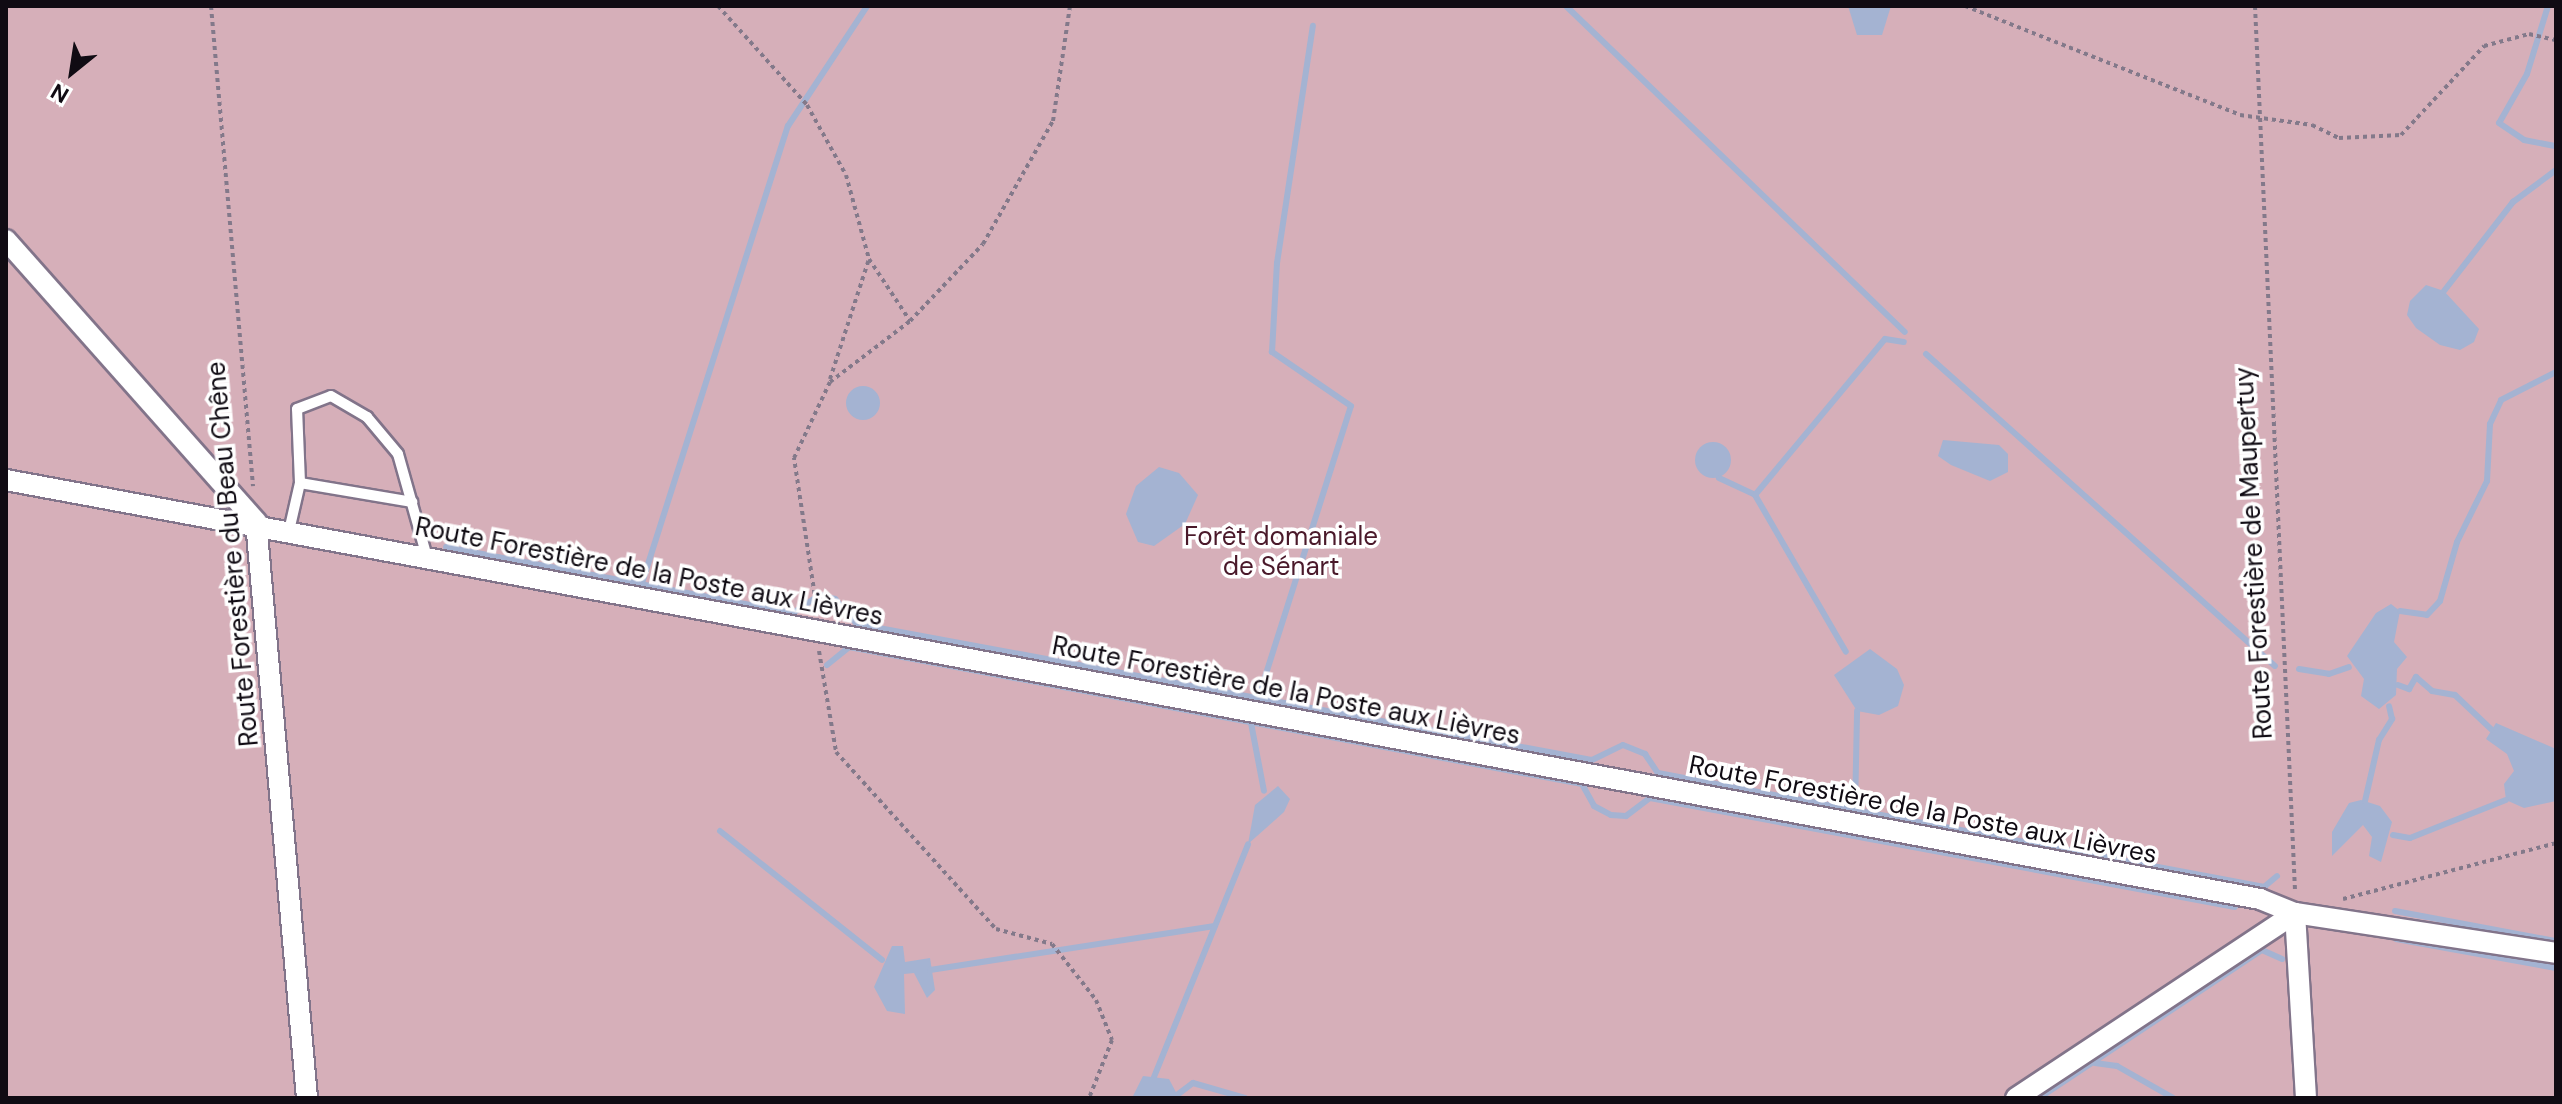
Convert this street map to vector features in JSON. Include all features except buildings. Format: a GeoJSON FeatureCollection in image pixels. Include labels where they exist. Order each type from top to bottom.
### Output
{"type":"FeatureCollection","features":[{"type":"Feature","properties":{"kind":"street"},"geometry":{"type":"LineString","coordinates":[[6,240],[256,522]]}},
{"type":"Feature","properties":{"kind":"street","name":"Route Forestière de la Poste aux Lièvres"},"geometry":{"type":"LineString","coordinates":[[6,480],[256,522],[427,557],[2260,899],[2295,913],[2556,953]]}},
{"type":"Feature","properties":{"kind":"street","name":"Route Forestière du Beau Chêne"},"geometry":{"type":"LineString","coordinates":[[256,522],[307,1098]]}},
{"type":"Feature","properties":{"kind":"street"},"geometry":{"type":"LineString","coordinates":[[2016,1098],[2295,913]]}},
{"type":"Feature","properties":{"kind":"street"},"geometry":{"type":"LineString","coordinates":[[2295,913],[2306,1098]]}},
{"type":"Feature","properties":{"kind":"lane"},"geometry":{"type":"LineString","coordinates":[[289,531],[300,483],[297,409],[331,396],[367,417],[398,454],[427,557]]}},
{"type":"Feature","properties":{"kind":"lane"},"geometry":{"type":"LineString","coordinates":[[300,483],[412,502]]}},
{"type":"Feature","properties":{"kind":"path","name":"Route Forestière du Beau Chêne"},"geometry":{"type":"LineString","coordinates":[[211,6],[256,522]]}},
{"type":"Feature","properties":{"kind":"path"},"geometry":{"type":"LineString","coordinates":[[718,6],[799,100],[807,105],[846,175],[869,259],[910,321]]}},
{"type":"Feature","properties":{"kind":"path"},"geometry":{"type":"LineString","coordinates":[[830,382],[910,321],[983,244],[1053,121],[1070,6]]}},
{"type":"Feature","properties":{"kind":"path"},"geometry":{"type":"LineString","coordinates":[[1965,6],[2139,78],[2339,138],[2401,135],[2484,46],[2529,34],[2556,40]]}},
{"type":"Feature","properties":{"kind":"path","name":"Route Forestière de Maupertuy"},"geometry":{"type":"LineString","coordinates":[[2255,6],[2295,913]]}},
{"type":"Feature","properties":{"kind":"path"},"geometry":{"type":"LineString","coordinates":[[869,259],[830,382],[794,458],[836,752],[996,929],[1052,944],[1096,1000],[1112,1040],[1089,1098]]}},
{"type":"Feature","properties":{"kind":"path"},"geometry":{"type":"LineString","coordinates":[[2336,901],[2556,843]]}},
{"type":"Feature","properties":{"kind":"green space","name":"Forêt domaniale de Sénart"},"geometry":{"type":"Polygon","coordinates":[[[6,6],[2556,6],[2556,1098],[6,1098],[6,6]]]}},
{"type":"Feature","properties":{"kind":"water"},"geometry":{"type":"Polygon","coordinates":[[[1848,6],[1891,6],[1882,35],[1857,35],[1848,6]]]}},
{"type":"Feature","properties":{"kind":"water"},"geometry":{"type":"Polygon","coordinates":[[[2426,285],[2444,291],[2479,329],[2474,342],[2460,350],[2440,345],[2416,328],[2407,315],[2410,301],[2426,285]]]}},
{"type":"Feature","properties":{"kind":"water"},"geometry":{"type":"Polygon","coordinates":[[[863,386],[875,391],[880,403],[875,415],[863,420],[851,415],[846,403],[851,391],[863,386]]]}},
{"type":"Feature","properties":{"kind":"water"},"geometry":{"type":"Polygon","coordinates":[[[1943,440],[1999,445],[2008,454],[2008,472],[1990,481],[1951,465],[1938,456],[1943,440]]]}},
{"type":"Feature","properties":{"kind":"water"},"geometry":{"type":"Polygon","coordinates":[[[1713,442],[1726,447],[1731,460],[1726,473],[1713,478],[1700,473],[1695,460],[1700,447],[1713,442]]]}},
{"type":"Feature","properties":{"kind":"water"},"geometry":{"type":"Polygon","coordinates":[[[1159,467],[1179,473],[1198,495],[1185,524],[1154,546],[1138,542],[1126,514],[1136,486],[1159,467]]]}},
{"type":"Feature","properties":{"kind":"water"},"geometry":{"type":"Polygon","coordinates":[[[2391,604],[2400,611],[2394,642],[2407,657],[2397,669],[2396,695],[2379,709],[2361,696],[2364,679],[2347,656],[2376,613],[2391,604]]]}},
{"type":"Feature","properties":{"kind":"water"},"geometry":{"type":"Polygon","coordinates":[[[1870,649],[1897,669],[1904,685],[1898,706],[1879,715],[1857,711],[1834,675],[1870,649]]]}},
{"type":"Feature","properties":{"kind":"water"},"geometry":{"type":"Polygon","coordinates":[[[2496,723],[2556,749],[2556,801],[2524,808],[2506,800],[2504,784],[2514,771],[2507,754],[2486,739],[2496,723]]]}},
{"type":"Feature","properties":{"kind":"water"},"geometry":{"type":"Polygon","coordinates":[[[1278,786],[1290,799],[1284,812],[1248,844],[1255,805],[1278,786]]]}},
{"type":"Feature","properties":{"kind":"water"},"geometry":{"type":"Polygon","coordinates":[[[2361,800],[2380,806],[2392,822],[2381,862],[2369,856],[2372,837],[2363,825],[2332,856],[2332,832],[2349,803],[2361,800]]]}},
{"type":"Feature","properties":{"kind":"water"},"geometry":{"type":"Polygon","coordinates":[[[892,946],[903,946],[905,962],[930,958],[935,990],[927,998],[914,973],[904,974],[905,1014],[887,1011],[874,987],[892,946]]]}},
{"type":"Feature","properties":{"kind":"water"},"geometry":{"type":"Polygon","coordinates":[[[1143,1076],[1169,1079],[1179,1098],[1132,1098],[1143,1076]]]}},
{"type":"Feature","properties":{"kind":"waterway"},"geometry":{"type":"LineString","coordinates":[[641,586],[788,126],[867,6]]}},
{"type":"Feature","properties":{"kind":"waterway"},"geometry":{"type":"LineString","coordinates":[[1566,6],[1905,332]]}},
{"type":"Feature","properties":{"kind":"waterway"},"geometry":{"type":"LineString","coordinates":[[2548,6],[2527,74],[2499,123],[2524,140],[2556,146]]}},
{"type":"Feature","properties":{"kind":"waterway"},"geometry":{"type":"LineString","coordinates":[[1258,699],[1351,406],[1272,352],[1277,263],[1313,26]]}},
{"type":"Feature","properties":{"kind":"waterway"},"geometry":{"type":"LineString","coordinates":[[2444,291],[2513,202],[2556,170]]}},
{"type":"Feature","properties":{"kind":"waterway"},"geometry":{"type":"LineString","coordinates":[[1755,495],[1885,339],[1904,342]]}},
{"type":"Feature","properties":{"kind":"waterway"},"geometry":{"type":"LineString","coordinates":[[1926,354],[2275,666]]}},
{"type":"Feature","properties":{"kind":"waterway"},"geometry":{"type":"LineString","coordinates":[[2400,611],[2427,615],[2440,601],[2457,542],[2487,481],[2490,424],[2501,400],[2556,372]]}},
{"type":"Feature","properties":{"kind":"waterway"},"geometry":{"type":"LineString","coordinates":[[1719,478],[1755,495],[1846,652]]}},
{"type":"Feature","properties":{"kind":"waterway"},"geometry":{"type":"LineString","coordinates":[[446,547],[793,613],[820,595],[835,599],[857,624],[1592,760],[1623,745],[1645,754],[1658,773],[2264,887],[2277,876]]}},
{"type":"Feature","properties":{"kind":"waterway"},"geometry":{"type":"LineString","coordinates":[[827,665],[849,647],[1582,784],[1594,806],[1611,815],[1626,816],[1650,798],[2235,907]]}},
{"type":"Feature","properties":{"kind":"waterway"},"geometry":{"type":"LineString","coordinates":[[2299,669],[2329,674],[2349,667]]}},
{"type":"Feature","properties":{"kind":"waterway"},"geometry":{"type":"LineString","coordinates":[[2398,685],[2409,689],[2416,677],[2432,691],[2455,695],[2491,729]]}},
{"type":"Feature","properties":{"kind":"waterway"},"geometry":{"type":"LineString","coordinates":[[2365,801],[2379,740],[2392,719],[2389,706]]}},
{"type":"Feature","properties":{"kind":"waterway"},"geometry":{"type":"LineString","coordinates":[[1855,810],[1857,711]]}},
{"type":"Feature","properties":{"kind":"waterway"},"geometry":{"type":"LineString","coordinates":[[1251,723],[1264,791]]}},
{"type":"Feature","properties":{"kind":"waterway"},"geometry":{"type":"LineString","coordinates":[[2393,835],[2410,838],[2506,800]]}},
{"type":"Feature","properties":{"kind":"waterway"},"geometry":{"type":"LineString","coordinates":[[720,831],[882,960]]}},
{"type":"Feature","properties":{"kind":"waterway"},"geometry":{"type":"LineString","coordinates":[[1154,1077],[1248,844]]}},
{"type":"Feature","properties":{"kind":"waterway"},"geometry":{"type":"LineString","coordinates":[[2395,911],[2556,941]]}},
{"type":"Feature","properties":{"kind":"waterway"},"geometry":{"type":"LineString","coordinates":[[930,970],[1215,926]]}},
{"type":"Feature","properties":{"kind":"waterway"},"geometry":{"type":"LineString","coordinates":[[2396,939],[2556,968]]}},
{"type":"Feature","properties":{"kind":"waterway"},"geometry":{"type":"LineString","coordinates":[[2039,1098],[2262,950],[2282,959]]}},
{"type":"Feature","properties":{"kind":"waterway"},"geometry":{"type":"LineString","coordinates":[[2095,1063],[2117,1066],[2173,1098]]}},
{"type":"Feature","properties":{"kind":"waterway"},"geometry":{"type":"LineString","coordinates":[[1177,1095],[1193,1083],[1245,1098]]}}]}
